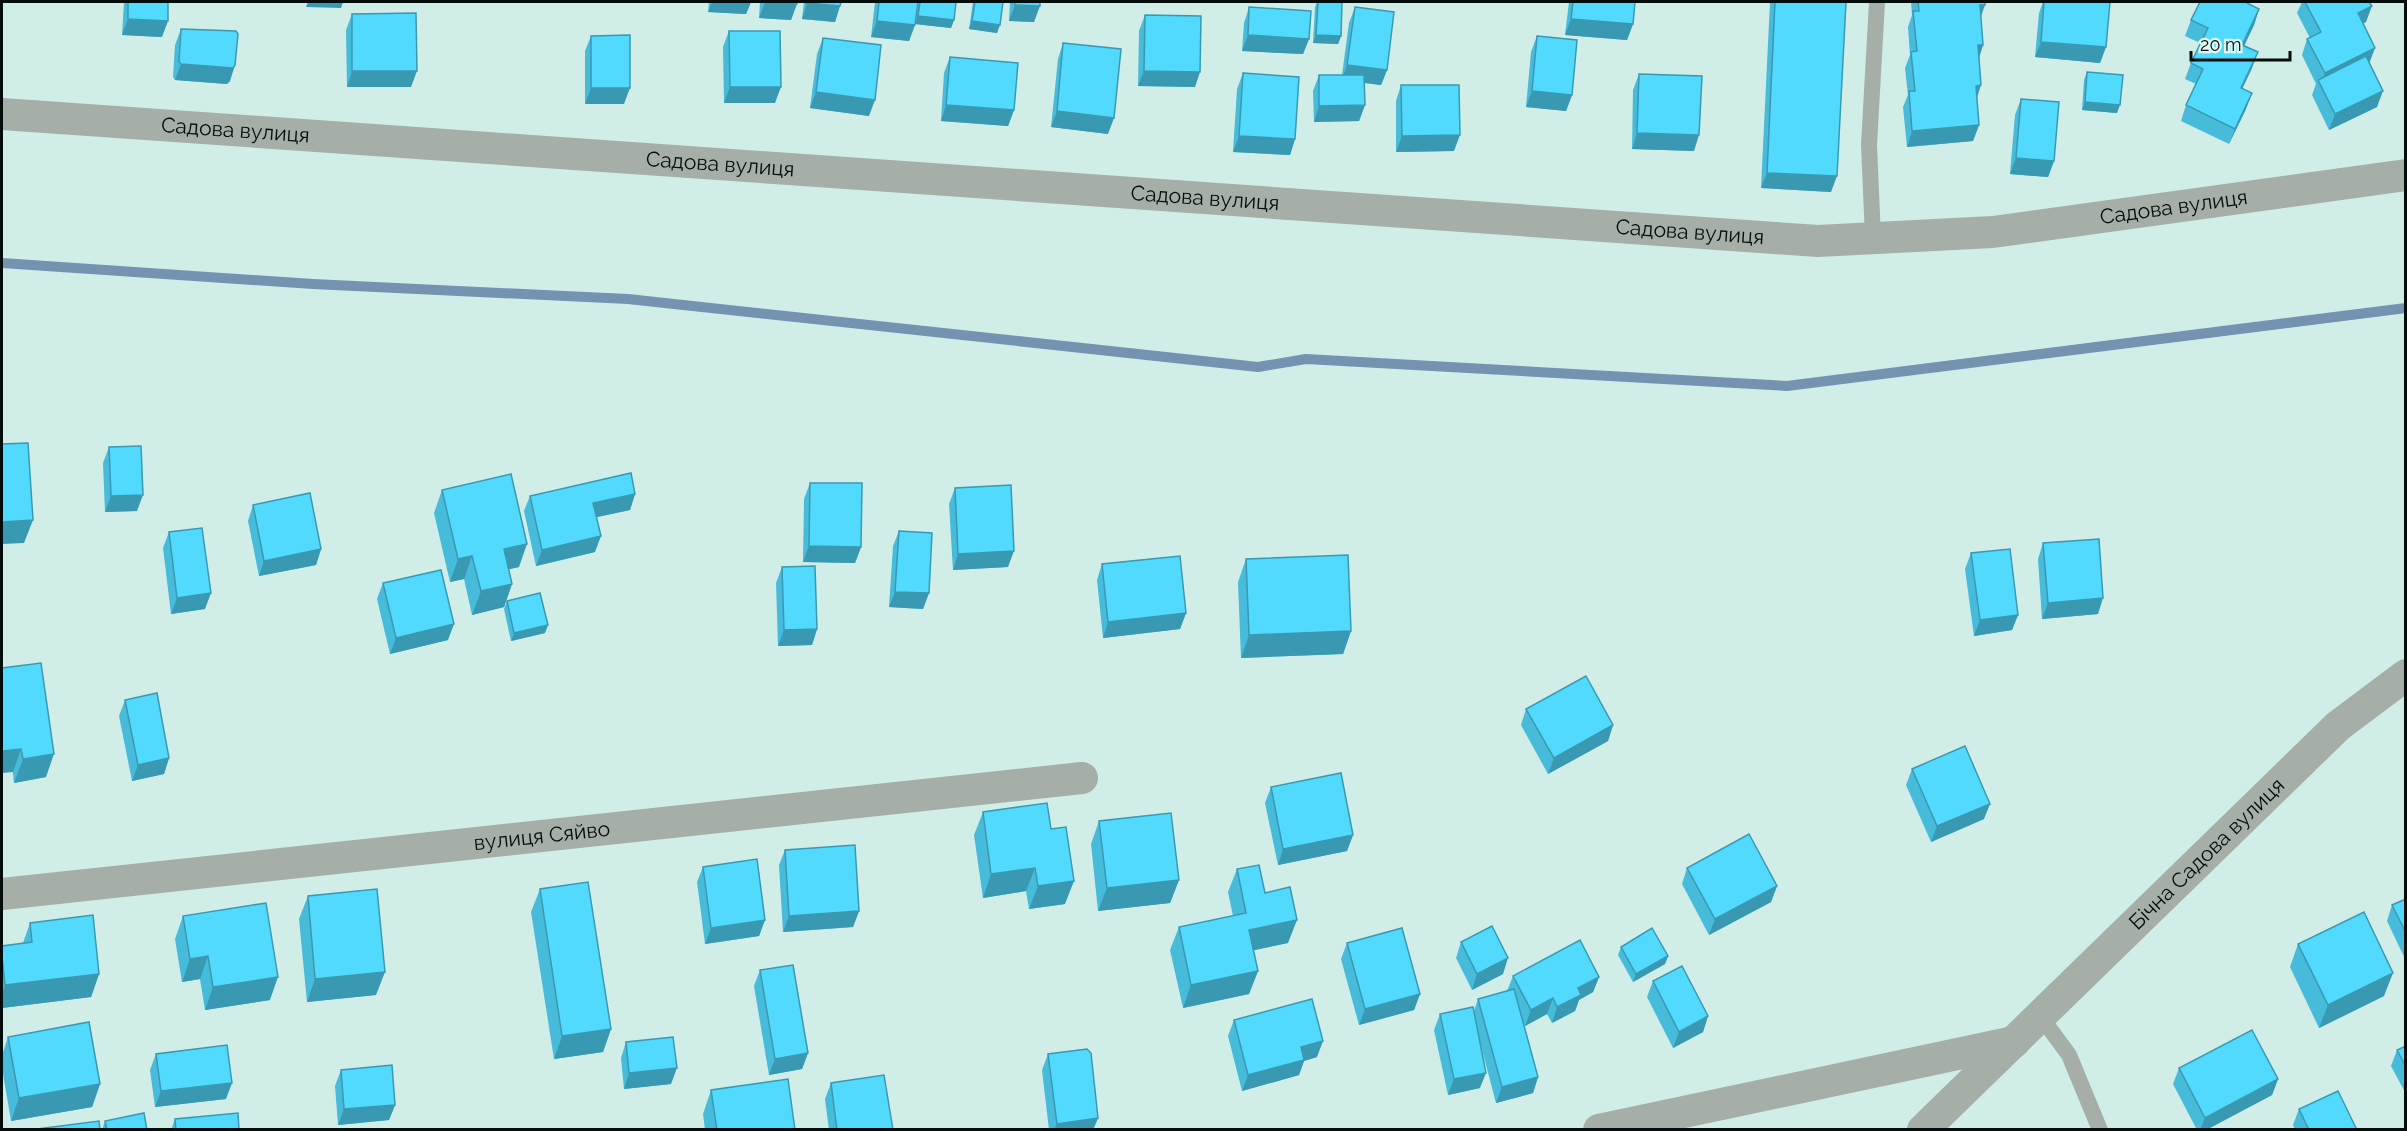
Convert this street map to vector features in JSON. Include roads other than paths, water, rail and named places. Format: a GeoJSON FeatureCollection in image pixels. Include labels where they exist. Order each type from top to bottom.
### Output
{"type":"FeatureCollection","features":[{"type":"Feature","properties":{"kind":"street","name":"Садова вулиця"},"geometry":{"type":"LineString","coordinates":[[2,114],[1818,241],[1993,232],[2406,175]]}},
{"type":"Feature","properties":{"kind":"street","name":"Бічна Садова вулиця"},"geometry":{"type":"LineString","coordinates":[[1923,1130],[2338,726],[2406,675]]}},
{"type":"Feature","properties":{"kind":"street","name":"вулиця Сяйво"},"geometry":{"type":"LineString","coordinates":[[2,894],[1082,778]]}},
{"type":"Feature","properties":{"kind":"street"},"geometry":{"type":"LineString","coordinates":[[1599,1130],[2015,1042]]}},
{"type":"Feature","properties":{"kind":"lane"},"geometry":{"type":"LineString","coordinates":[[1873,238],[1869,145],[1877,2]]}},
{"type":"Feature","properties":{"kind":"lane"},"geometry":{"type":"LineString","coordinates":[[2041,1017],[2069,1055],[2100,1130]]}},
{"type":"Feature","properties":{"kind":"waterway"},"geometry":{"type":"LineString","coordinates":[[2,263],[313,284],[628,299],[1258,367],[1306,359],[1787,386],[2406,308]]}}]}
